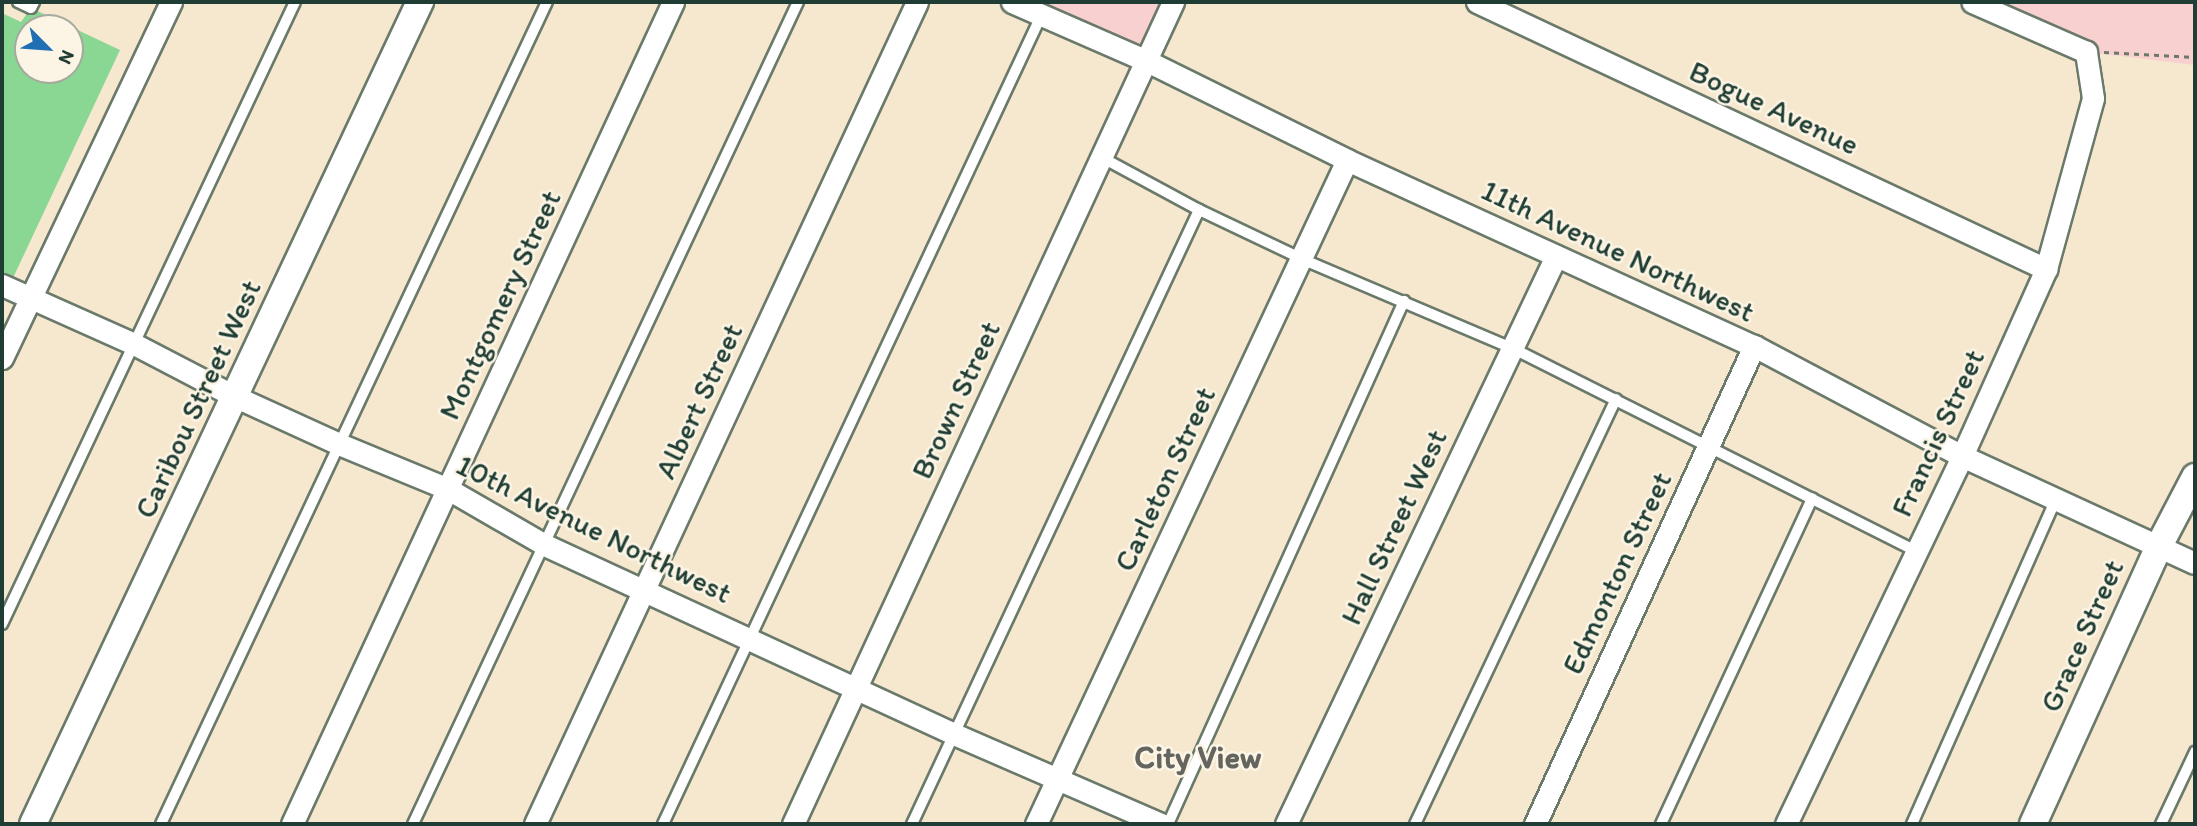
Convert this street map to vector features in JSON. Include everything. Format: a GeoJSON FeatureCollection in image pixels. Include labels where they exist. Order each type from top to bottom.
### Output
{"type":"FeatureCollection","features":[{"type":"Feature","properties":{"kind":"street"},"geometry":{"type":"LineString","coordinates":[[2,358],[171,2]]}},
{"type":"Feature","properties":{"kind":"street","name":"Caribou Street West"},"geometry":{"type":"LineString","coordinates":[[33,824],[420,2]]}},
{"type":"Feature","properties":{"kind":"street","name":"Montgomery Street"},"geometry":{"type":"LineString","coordinates":[[292,824],[673,2]]}},
{"type":"Feature","properties":{"kind":"street","name":"Albert Street"},"geometry":{"type":"LineString","coordinates":[[535,824],[917,2]]}},
{"type":"Feature","properties":{"kind":"street","name":"11th Avenue Northwest"},"geometry":{"type":"LineString","coordinates":[[1012,2],[1147,61],[1347,159],[1754,346],[1962,456],[2195,563]]}},
{"type":"Feature","properties":{"kind":"street","name":"Brown Street"},"geometry":{"type":"LineString","coordinates":[[793,824],[1173,2]]}},
{"type":"Feature","properties":{"kind":"street","name":"Bogue Avenue"},"geometry":{"type":"LineString","coordinates":[[1477,2],[2046,269]]}},
{"type":"Feature","properties":{"kind":"street"},"geometry":{"type":"LineString","coordinates":[[1972,2],[2086,52]]}},
{"type":"Feature","properties":{"kind":"street","name":"Francis Street"},"geometry":{"type":"LineString","coordinates":[[1786,824],[1962,456],[2046,269],[2093,99],[2086,52]]}},
{"type":"Feature","properties":{"kind":"street","name":"Carleton Street"},"geometry":{"type":"LineString","coordinates":[[1036,824],[1347,159]]}},
{"type":"Feature","properties":{"kind":"street","name":"Hall Street West"},"geometry":{"type":"LineString","coordinates":[[1286,824],[1556,256]]}},
{"type":"Feature","properties":{"kind":"street","name":"10th Avenue Northwest"},"geometry":{"type":"LineString","coordinates":[[2,285],[134,344],[236,397],[339,444],[448,489],[545,545],[954,734],[1161,824]]}},
{"type":"Feature","properties":{"kind":"street","name":"Edmonton Street"},"geometry":{"type":"LineString","coordinates":[[1535,824],[1754,346]]}},
{"type":"Feature","properties":{"kind":"street","name":"Grace Street"},"geometry":{"type":"LineString","coordinates":[[2033,824],[2159,547],[2195,477]]}},
{"type":"Feature","properties":{"kind":"lane"},"geometry":{"type":"LineString","coordinates":[[18,2],[31,8],[34,2]]}},
{"type":"Feature","properties":{"kind":"lane"},"geometry":{"type":"LineString","coordinates":[[2,624],[295,2]]}},
{"type":"Feature","properties":{"kind":"lane"},"geometry":{"type":"LineString","coordinates":[[161,824],[547,2]]}},
{"type":"Feature","properties":{"kind":"lane"},"geometry":{"type":"LineString","coordinates":[[413,824],[798,2]]}},
{"type":"Feature","properties":{"kind":"lane"},"geometry":{"type":"LineString","coordinates":[[663,824],[1041,16]]}},
{"type":"Feature","properties":{"kind":"lane"},"geometry":{"type":"LineString","coordinates":[[1101,157],[1199,210],[1302,260],[1512,348],[1616,399],[1707,449],[1916,551]]}},
{"type":"Feature","properties":{"kind":"lane"},"geometry":{"type":"LineString","coordinates":[[912,824],[1199,210]]}},
{"type":"Feature","properties":{"kind":"lane"},"geometry":{"type":"LineString","coordinates":[[1168,824],[1404,301]]}},
{"type":"Feature","properties":{"kind":"lane"},"geometry":{"type":"LineString","coordinates":[[1415,824],[1616,399]]}},
{"type":"Feature","properties":{"kind":"lane"},"geometry":{"type":"LineString","coordinates":[[1661,824],[1812,498]]}},
{"type":"Feature","properties":{"kind":"lane"},"geometry":{"type":"LineString","coordinates":[[1912,824],[2056,499]]}},
{"type":"Feature","properties":{"kind":"lane"},"geometry":{"type":"LineString","coordinates":[[2161,824],[2195,752]]}},
{"type":"Feature","properties":{"kind":"path"},"geometry":{"type":"LineString","coordinates":[[2086,52],[2195,57]]}},
{"type":"Feature","properties":{"kind":"shaded area"},"geometry":{"type":"Polygon","coordinates":[[[1012,2],[1173,2],[1147,61],[1012,2]]]}},
{"type":"Feature","properties":{"kind":"shaded area"},"geometry":{"type":"Polygon","coordinates":[[[1972,2],[2195,2],[2195,65],[2086,52],[1972,2]]]}},
{"type":"Feature","properties":{"kind":"green space"},"geometry":{"type":"Polygon","coordinates":[[[31,8],[44,14],[27,14],[31,8]]]}},
{"type":"Feature","properties":{"kind":"green space"},"geometry":{"type":"Polygon","coordinates":[[[2,13],[14,19],[14,84],[84,84],[84,33],[120,50],[13,278],[2,281],[2,13]]]}},
{"type":"Feature","properties":{"kind":"district","name":"City View"},"geometry":{"type":"Point","coordinates":[1198,757]}}]}
